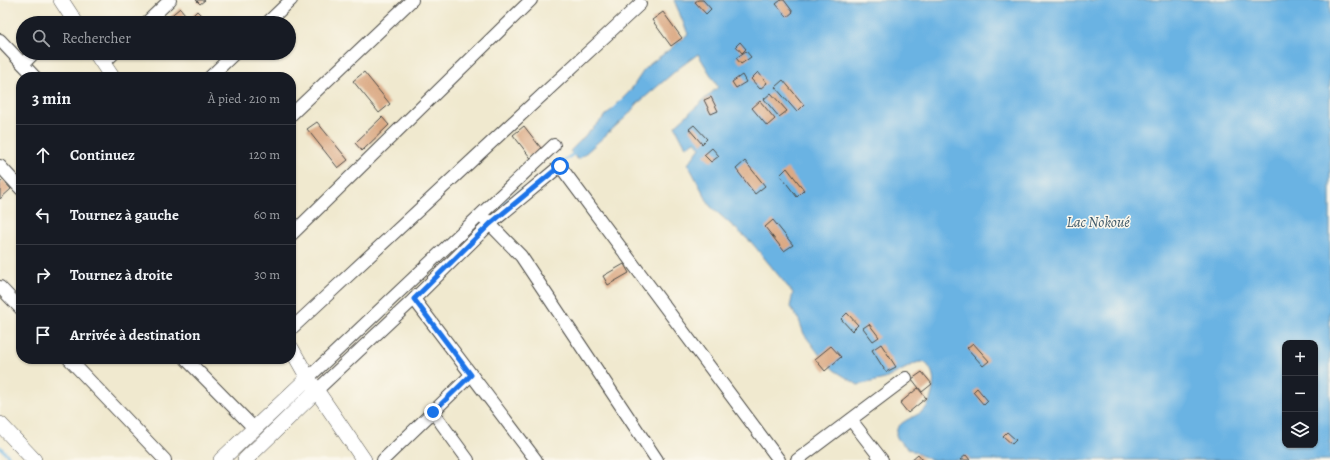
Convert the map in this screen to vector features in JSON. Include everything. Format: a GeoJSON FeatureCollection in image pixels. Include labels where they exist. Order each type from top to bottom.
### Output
{"type":"FeatureCollection","features":[{"type":"Feature","properties":{"kind":"street"},"geometry":{"type":"LineString","coordinates":[[61,0],[69,16]]}},
{"type":"Feature","properties":{"kind":"street"},"geometry":{"type":"LineString","coordinates":[[153,16],[170,0]]}},
{"type":"Feature","properties":{"kind":"street"},"geometry":{"type":"LineString","coordinates":[[274,16],[291,0]]}},
{"type":"Feature","properties":{"kind":"street"},"geometry":{"type":"LineString","coordinates":[[296,110],[412,0]]}},
{"type":"Feature","properties":{"kind":"street"},"geometry":{"type":"LineString","coordinates":[[296,230],[531,0]]}},
{"type":"Feature","properties":{"kind":"street"},"geometry":{"type":"LineString","coordinates":[[296,325],[640,4]]}},
{"type":"Feature","properties":{"kind":"street"},"geometry":{"type":"LineString","coordinates":[[0,40],[16,57]]}},
{"type":"Feature","properties":{"kind":"street"},"geometry":{"type":"LineString","coordinates":[[19,60],[31,72]]}},
{"type":"Feature","properties":{"kind":"street"},"geometry":{"type":"LineString","coordinates":[[23,64],[27,60]]}},
{"type":"Feature","properties":{"kind":"street"},"geometry":{"type":"LineString","coordinates":[[100,60],[109,72]]}},
{"type":"Feature","properties":{"kind":"street"},"geometry":{"type":"LineString","coordinates":[[215,72],[228,60]]}},
{"type":"Feature","properties":{"kind":"street"},"geometry":{"type":"LineString","coordinates":[[221,460],[554,145]]}},
{"type":"Feature","properties":{"kind":"street"},"geometry":{"type":"LineString","coordinates":[[0,166],[16,179]]}},
{"type":"Feature","properties":{"kind":"street"},"geometry":{"type":"LineString","coordinates":[[245,460],[414,299],[490,224],[560,166],[779,460]]}},
{"type":"Feature","properties":{"kind":"street"},"geometry":{"type":"LineString","coordinates":[[481,215],[521,256],[657,460]]}},
{"type":"Feature","properties":{"kind":"street"},"geometry":{"type":"LineString","coordinates":[[0,287],[16,304]]}},
{"type":"Feature","properties":{"kind":"street"},"geometry":{"type":"LineString","coordinates":[[414,299],[536,460]]}},
{"type":"Feature","properties":{"kind":"street"},"geometry":{"type":"LineString","coordinates":[[296,357],[316,391],[364,460]]}},
{"type":"Feature","properties":{"kind":"street"},"geometry":{"type":"LineString","coordinates":[[74,364],[164,460]]}},
{"type":"Feature","properties":{"kind":"street"},"geometry":{"type":"LineString","coordinates":[[191,364],[254,428]]}},
{"type":"Feature","properties":{"kind":"street"},"geometry":{"type":"LineString","coordinates":[[383,460],[471,375]]}},
{"type":"Feature","properties":{"kind":"street"},"geometry":{"type":"LineString","coordinates":[[797,460],[906,378]]}},
{"type":"Feature","properties":{"kind":"street"},"geometry":{"type":"LineString","coordinates":[[433,412],[468,460]]}},
{"type":"Feature","properties":{"kind":"street"},"geometry":{"type":"LineString","coordinates":[[851,420],[882,460]]}},
{"type":"Feature","properties":{"kind":"street"},"geometry":{"type":"LineString","coordinates":[[0,424],[34,460]]}},
{"type":"Feature","properties":{"kind":"water","name":"Lac Nokoué"},"geometry":{"type":"Polygon","coordinates":[[[674,0],[1330,0],[1330,460],[931,460],[910,449],[900,441],[896,433],[900,425],[923,411],[929,404],[933,390],[933,375],[928,365],[924,362],[916,363],[885,379],[858,385],[834,370],[822,358],[804,334],[799,320],[790,307],[793,293],[752,243],[710,206],[688,164],[700,148],[695,141],[686,147],[675,126],[718,87],[698,54],[679,68],[637,104],[627,116],[578,160],[570,151],[630,91],[646,67],[688,34],[674,0]]]}},
{"type":"Feature","properties":{"kind":"building"},"geometry":{"type":"Polygon","coordinates":[[[196,0],[205,0],[200,4],[196,0]]]}},
{"type":"Feature","properties":{"kind":"building"},"geometry":{"type":"Polygon","coordinates":[[[698,0],[703,0],[711,9],[706,14],[695,2],[698,0]]]}},
{"type":"Feature","properties":{"kind":"building"},"geometry":{"type":"Polygon","coordinates":[[[781,0],[784,0],[793,12],[787,17],[776,4],[781,0]]]}},
{"type":"Feature","properties":{"kind":"building"},"geometry":{"type":"Polygon","coordinates":[[[180,8],[185,14],[185,16],[171,16],[180,8]]]}},
{"type":"Feature","properties":{"kind":"building"},"geometry":{"type":"Polygon","coordinates":[[[197,11],[202,16],[192,16],[197,11]]]}},
{"type":"Feature","properties":{"kind":"building"},"geometry":{"type":"Polygon","coordinates":[[[663,12],[682,38],[671,46],[652,20],[663,12]]]}},
{"type":"Feature","properties":{"kind":"building"},"geometry":{"type":"Polygon","coordinates":[[[740,42],[746,49],[742,53],[736,46],[740,42]]]}},
{"type":"Feature","properties":{"kind":"building"},"geometry":{"type":"Polygon","coordinates":[[[746,51],[751,57],[741,64],[736,58],[746,51]]]}},
{"type":"Feature","properties":{"kind":"building"},"geometry":{"type":"Polygon","coordinates":[[[364,72],[390,104],[379,113],[353,81],[364,72]]]}},
{"type":"Feature","properties":{"kind":"building"},"geometry":{"type":"Polygon","coordinates":[[[758,72],[767,83],[760,89],[751,79],[758,72]]]}},
{"type":"Feature","properties":{"kind":"building"},"geometry":{"type":"Polygon","coordinates":[[[742,75],[746,82],[736,88],[732,82],[742,75]]]}},
{"type":"Feature","properties":{"kind":"building"},"geometry":{"type":"Polygon","coordinates":[[[783,80],[804,105],[797,112],[775,87],[783,80]]]}},
{"type":"Feature","properties":{"kind":"building"},"geometry":{"type":"Polygon","coordinates":[[[771,93],[787,111],[779,117],[764,99],[771,93]]]}},
{"type":"Feature","properties":{"kind":"building"},"geometry":{"type":"Polygon","coordinates":[[[711,97],[718,111],[711,114],[704,100],[711,97]]]}},
{"type":"Feature","properties":{"kind":"building"},"geometry":{"type":"Polygon","coordinates":[[[760,101],[775,119],[767,126],[752,108],[760,101]]]}},
{"type":"Feature","properties":{"kind":"building"},"geometry":{"type":"Polygon","coordinates":[[[382,117],[389,125],[362,151],[355,143],[382,117]]]}},
{"type":"Feature","properties":{"kind":"building"},"geometry":{"type":"Polygon","coordinates":[[[317,122],[348,160],[338,168],[307,129],[317,122]]]}},
{"type":"Feature","properties":{"kind":"building"},"geometry":{"type":"Polygon","coordinates":[[[694,125],[707,139],[702,144],[689,129],[694,125]]]}},
{"type":"Feature","properties":{"kind":"building"},"geometry":{"type":"Polygon","coordinates":[[[524,126],[544,152],[533,161],[513,135],[524,126]]]}},
{"type":"Feature","properties":{"kind":"building"},"geometry":{"type":"Polygon","coordinates":[[[712,148],[719,156],[711,162],[704,155],[712,148]]]}},
{"type":"Feature","properties":{"kind":"building"},"geometry":{"type":"Polygon","coordinates":[[[745,161],[765,186],[755,194],[736,169],[745,161]]]}},
{"type":"Feature","properties":{"kind":"building"},"geometry":{"type":"Polygon","coordinates":[[[787,168],[804,190],[797,197],[780,175],[787,168]]]}},
{"type":"Feature","properties":{"kind":"building"},"geometry":{"type":"Polygon","coordinates":[[[3,180],[11,189],[0,199],[0,183],[3,180]]]}},
{"type":"Feature","properties":{"kind":"building"},"geometry":{"type":"Polygon","coordinates":[[[773,220],[793,245],[784,251],[765,227],[773,220]]]}},
{"type":"Feature","properties":{"kind":"building"},"geometry":{"type":"Polygon","coordinates":[[[624,264],[629,273],[608,285],[603,276],[624,264]]]}},
{"type":"Feature","properties":{"kind":"building"},"geometry":{"type":"Polygon","coordinates":[[[847,313],[858,325],[852,331],[841,319],[847,313]]]}},
{"type":"Feature","properties":{"kind":"building"},"geometry":{"type":"Polygon","coordinates":[[[869,324],[879,337],[873,341],[863,328],[869,324]]]}},
{"type":"Feature","properties":{"kind":"building"},"geometry":{"type":"Polygon","coordinates":[[[973,343],[989,361],[983,366],[967,348],[973,343]]]}},
{"type":"Feature","properties":{"kind":"building"},"geometry":{"type":"Polygon","coordinates":[[[881,344],[896,367],[886,372],[872,350],[881,344]]]}},
{"type":"Feature","properties":{"kind":"building"},"geometry":{"type":"Polygon","coordinates":[[[831,346],[841,357],[825,371],[815,359],[831,346]]]}},
{"type":"Feature","properties":{"kind":"building"},"geometry":{"type":"Polygon","coordinates":[[[922,372],[932,384],[922,392],[912,379],[922,372]]]}},
{"type":"Feature","properties":{"kind":"building"},"geometry":{"type":"Polygon","coordinates":[[[918,388],[926,398],[908,413],[900,403],[918,388]]]}},
{"type":"Feature","properties":{"kind":"building"},"geometry":{"type":"Polygon","coordinates":[[[977,388],[988,401],[984,405],[973,392],[977,388]]]}},
{"type":"Feature","properties":{"kind":"building"},"geometry":{"type":"Polygon","coordinates":[[[1007,432],[1016,440],[1012,444],[1003,436],[1007,432]]]}},
{"type":"Feature","properties":{"kind":"building"},"geometry":{"type":"Polygon","coordinates":[[[918,454],[923,460],[911,460],[918,454]]]}},
{"type":"Feature","properties":{"kind":"building"},"geometry":{"type":"Polygon","coordinates":[[[966,455],[970,460],[960,460],[966,455]]]}},
{"type":"Feature","properties":{"kind":"waterway"},"geometry":{"type":"LineString","coordinates":[[560,163],[575,153]]}},
{"type":"Feature","properties":{"kind":"waterway"},"geometry":{"type":"LineString","coordinates":[[495,209],[523,189]]}},
{"type":"Feature","properties":{"kind":"waterway"},"geometry":{"type":"LineString","coordinates":[[0,447],[12,460]]}},
{"type":"Feature","properties":{"kind":"route"},"geometry":{"type":"LineString","coordinates":[[433,412],[471,375],[414,299],[490,224],[560,166]]}}]}
